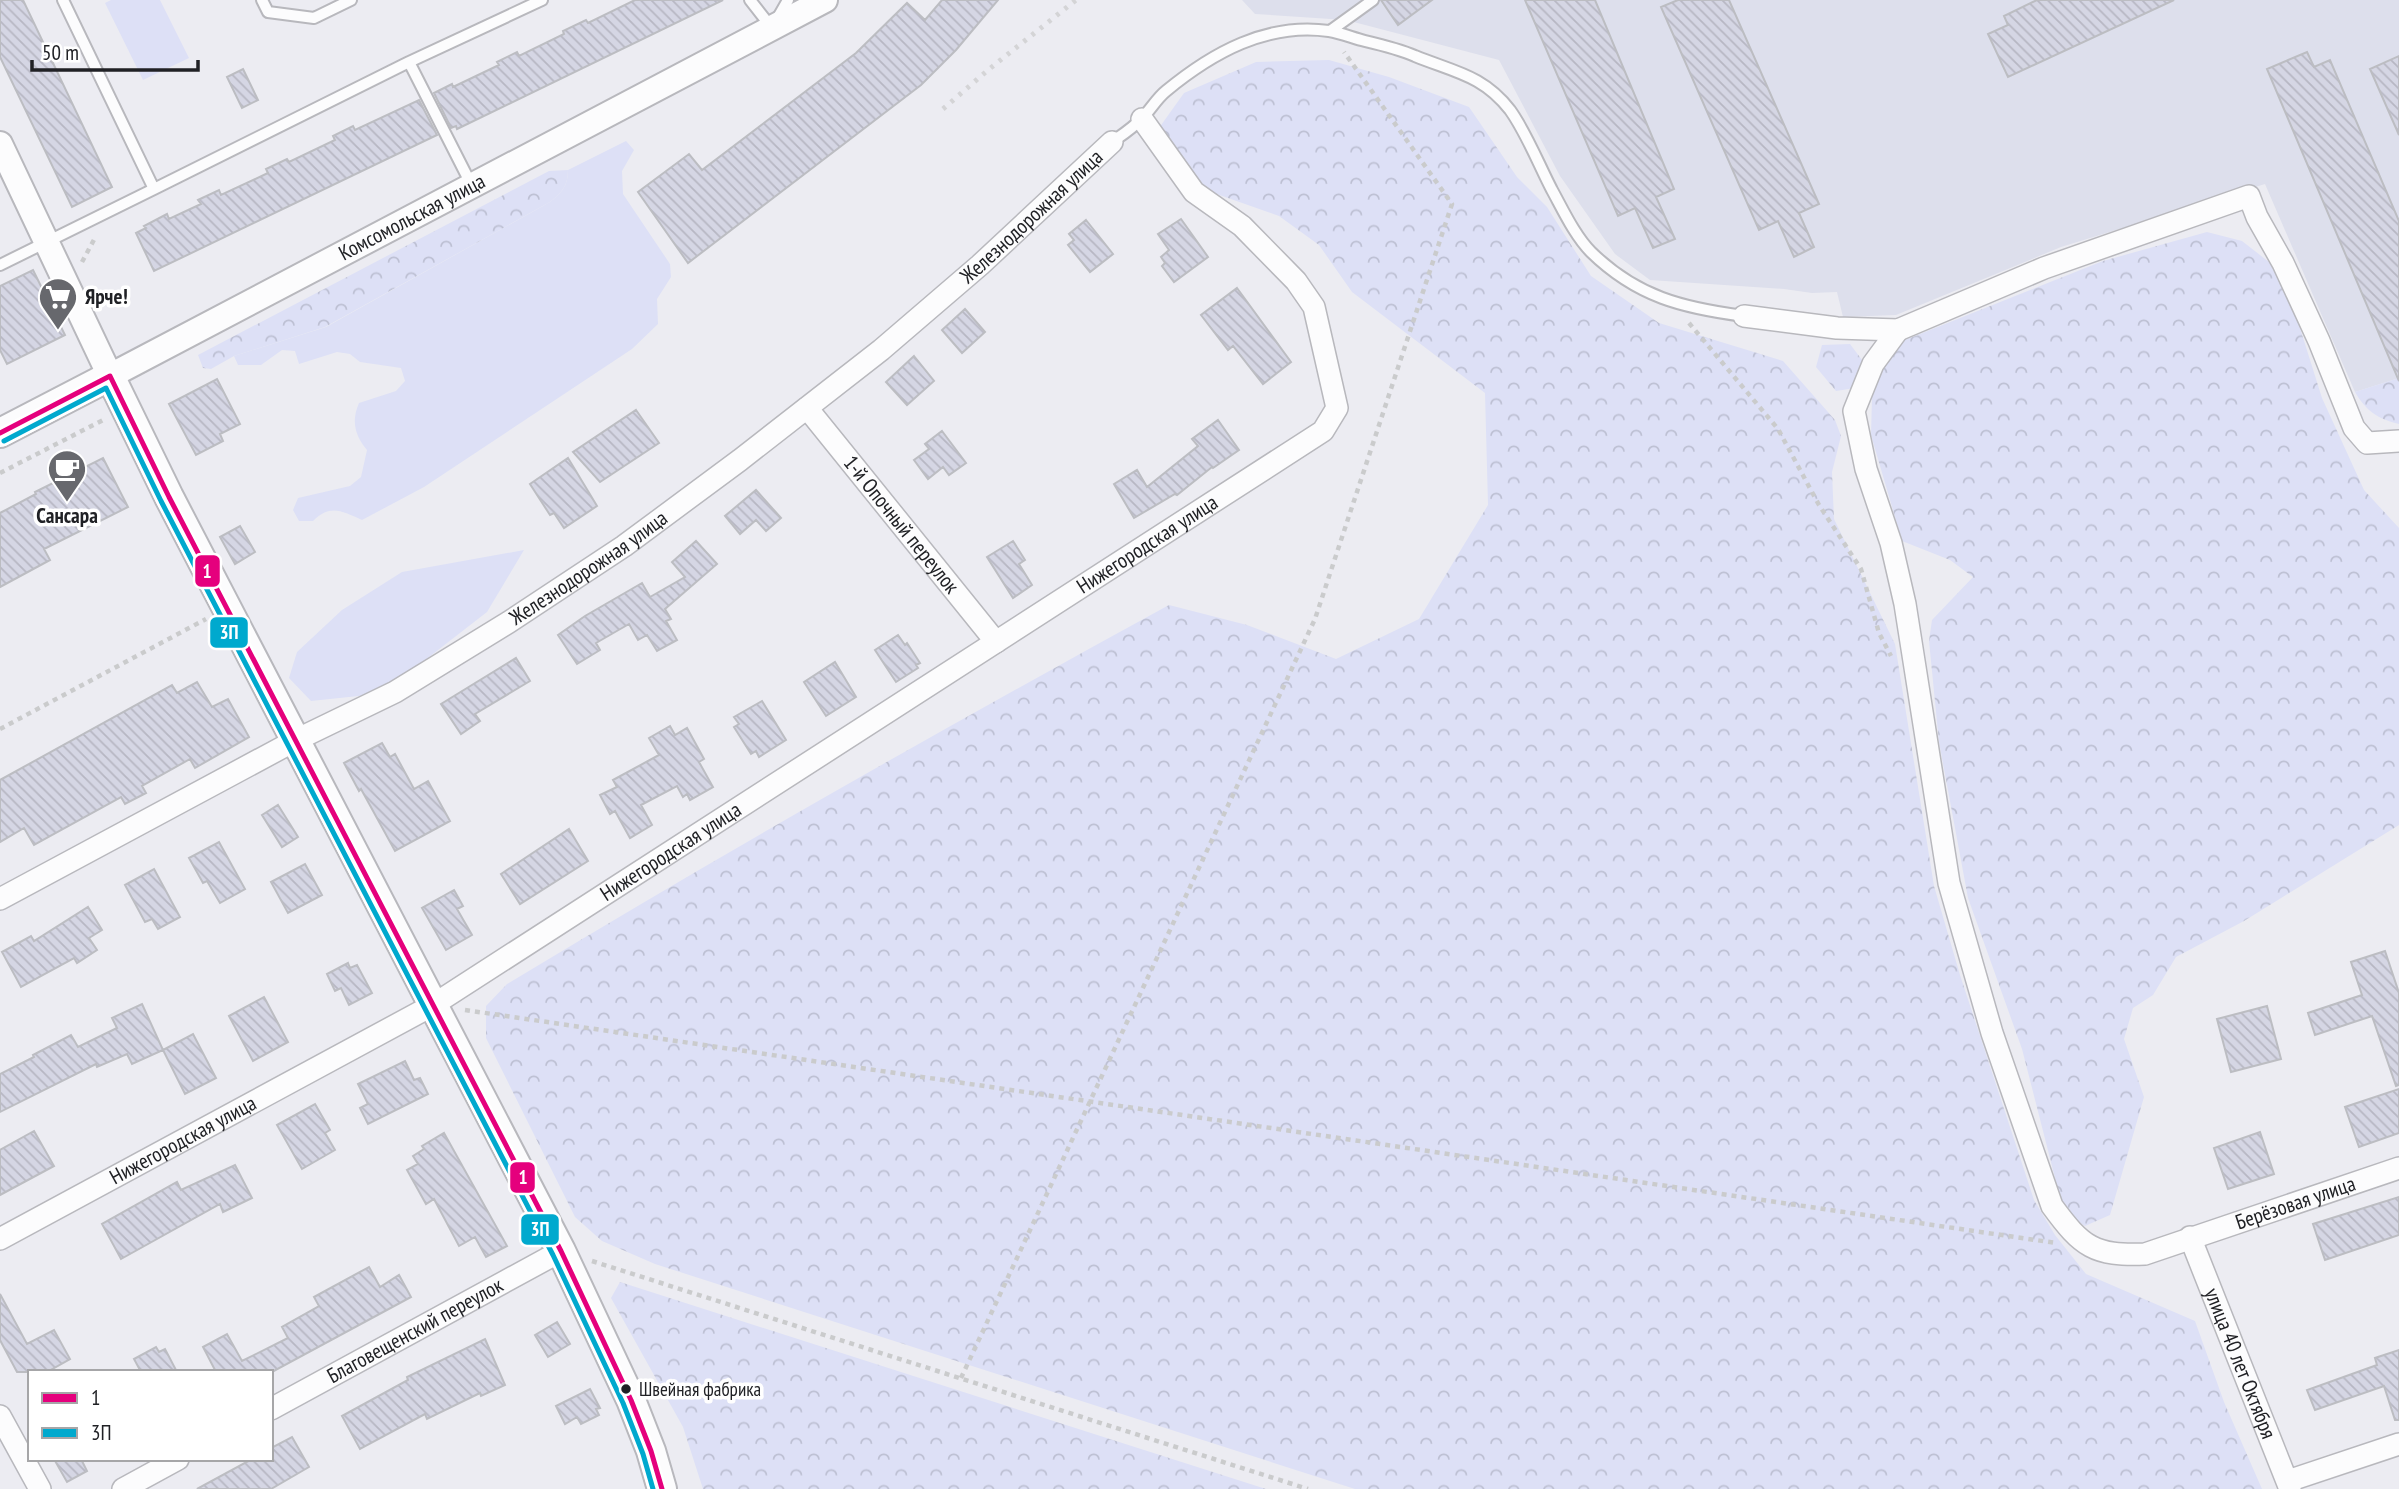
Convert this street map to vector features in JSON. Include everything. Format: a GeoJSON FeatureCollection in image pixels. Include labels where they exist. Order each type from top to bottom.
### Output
{"type":"FeatureCollection","features":[{"type":"Feature","properties":{"kind":"main road","name":"Комсомольская улица"},"geometry":{"type":"LineString","coordinates":[[0,433],[110,376]]}},
{"type":"Feature","properties":{"kind":"main road"},"geometry":{"type":"LineString","coordinates":[[110,376],[169,497],[561,1251],[631,1400],[651,1451],[662,1489]]}},
{"type":"Feature","properties":{"kind":"street","name":"Комсомольская улица"},"geometry":{"type":"LineString","coordinates":[[110,376],[825,0]]}},
{"type":"Feature","properties":{"kind":"street","name":"Нижегородская улица"},"geometry":{"type":"LineString","coordinates":[[0,1239],[433,1005],[1323,431],[1337,408],[1314,307],[1296,281],[1242,226],[1194,192],[1142,119]]}},
{"type":"Feature","properties":{"kind":"street","name":"Железнодорожная улица"},"geometry":{"type":"LineString","coordinates":[[0,899],[296,740],[395,692],[509,622],[624,546],[881,350],[980,265],[1112,142]]}},
{"type":"Feature","properties":{"kind":"street"},"geometry":{"type":"LineString","coordinates":[[0,144],[110,376]]}},
{"type":"Feature","properties":{"kind":"street"},"geometry":{"type":"LineString","coordinates":[[1744,316],[1838,328],[1898,330],[2044,268],[2249,196],[2319,341],[2354,428],[2368,443],[2399,441]]}},
{"type":"Feature","properties":{"kind":"street"},"geometry":{"type":"LineString","coordinates":[[1898,330],[1873,364],[1854,411],[1866,469],[1891,543],[1905,604],[1949,883],[1992,1032],[2052,1206],[2070,1230],[2090,1248]]}},
{"type":"Feature","properties":{"kind":"street","name":"1-й Опочный переулок"},"geometry":{"type":"LineString","coordinates":[[807,408],[996,642]]}},
{"type":"Feature","properties":{"kind":"street","name":"Берёзовая улица"},"geometry":{"type":"LineString","coordinates":[[2090,1248],[2118,1255],[2145,1254],[2399,1168]]}},
{"type":"Feature","properties":{"kind":"street","name":"улица 40 лет Октября"},"geometry":{"type":"LineString","coordinates":[[2190,1237],[2289,1485]]}},
{"type":"Feature","properties":{"kind":"street","name":"Благовещенский переулок"},"geometry":{"type":"LineString","coordinates":[[273,1408],[561,1251]]}},
{"type":"Feature","properties":{"kind":"street"},"geometry":{"type":"LineString","coordinates":[[0,1416],[40,1489]]}},
{"type":"Feature","properties":{"kind":"street"},"geometry":{"type":"LineString","coordinates":[[2289,1485],[2399,1444]]}},
{"type":"Feature","properties":{"kind":"street"},"geometry":{"type":"LineString","coordinates":[[123,1489],[174,1461]]}},
{"type":"Feature","properties":{"kind":"lane"},"geometry":{"type":"LineString","coordinates":[[63,0],[154,189]]}},
{"type":"Feature","properties":{"kind":"lane"},"geometry":{"type":"LineString","coordinates":[[262,0],[268,12],[314,19],[351,0]]}},
{"type":"Feature","properties":{"kind":"lane"},"geometry":{"type":"LineString","coordinates":[[0,265],[409,62],[542,0]]}},
{"type":"Feature","properties":{"kind":"lane"},"geometry":{"type":"LineString","coordinates":[[750,0],[772,28],[788,0]]}},
{"type":"Feature","properties":{"kind":"lane"},"geometry":{"type":"LineString","coordinates":[[1330,32],[1373,0]]}},
{"type":"Feature","properties":{"kind":"lane"},"geometry":{"type":"LineString","coordinates":[[1112,142],[1142,119],[1163,94],[1190,72],[1211,57],[1240,43],[1301,29],[1330,32],[1397,49],[1468,75],[1488,86],[1511,112],[1565,214],[1590,251],[1629,281],[1673,304],[1701,311],[1744,316]]}},
{"type":"Feature","properties":{"kind":"lane"},"geometry":{"type":"LineString","coordinates":[[409,62],[472,186]]}},
{"type":"Feature","properties":{"kind":"path"},"geometry":{"type":"LineString","coordinates":[[961,1378],[1315,619],[1452,205],[1330,32]]}},
{"type":"Feature","properties":{"kind":"path"},"geometry":{"type":"LineString","coordinates":[[1673,304],[1778,429],[1819,505],[1861,569],[1879,633],[1896,667]]}},
{"type":"Feature","properties":{"kind":"path"},"geometry":{"type":"LineString","coordinates":[[0,473],[107,418]]}},
{"type":"Feature","properties":{"kind":"path"},"geometry":{"type":"LineString","coordinates":[[0,729],[209,617]]}},
{"type":"Feature","properties":{"kind":"path"},"geometry":{"type":"LineString","coordinates":[[433,1005],[2090,1248]]}},
{"type":"Feature","properties":{"kind":"path"},"geometry":{"type":"LineString","coordinates":[[561,1251],[1308,1489]]}},
{"type":"Feature","properties":{"kind":"shaded area"},"geometry":{"type":"Polygon","coordinates":[[[1242,0],[2399,0],[2399,378],[2355,392],[2265,184],[2061,247],[1896,315],[1843,317],[1837,292],[1812,293],[1650,280],[1615,254],[1560,176],[1499,60],[1346,20],[1255,14],[1242,0]]]}},
{"type":"Feature","properties":{"kind":"green space"},"geometry":{"type":"Polygon","coordinates":[[[111,0],[160,0],[189,58],[143,80],[105,3],[111,0]]]}},
{"type":"Feature","properties":{"kind":"green space"},"geometry":{"type":"Polygon","coordinates":[[[1329,60],[1389,77],[1469,107],[1517,177],[1547,207],[1591,276],[1659,323],[1783,361],[1835,420],[1841,436],[1832,472],[1834,519],[1895,644],[1934,886],[1960,975],[2034,1200],[2055,1235],[2086,1274],[2195,1321],[2224,1402],[2262,1489],[1355,1489],[655,1264],[602,1241],[575,1217],[486,1038],[486,1006],[507,984],[836,791],[1169,605],[1247,625],[1336,659],[1419,619],[1488,505],[1485,393],[1352,292],[1319,245],[1279,216],[1211,192],[1182,166],[1159,128],[1184,93],[1256,62],[1329,60]]]}},
{"type":"Feature","properties":{"kind":"green space"},"geometry":{"type":"Polygon","coordinates":[[[626,141],[634,150],[622,171],[623,194],[670,264],[671,277],[657,299],[658,324],[632,349],[424,487],[362,520],[331,511],[313,521],[299,521],[293,510],[298,498],[350,486],[361,477],[367,450],[356,428],[355,416],[359,403],[396,391],[405,381],[401,368],[360,362],[350,354],[337,352],[299,364],[295,351],[282,350],[261,365],[238,365],[234,356],[326,327],[550,202],[564,188],[568,170],[626,141]]]}},
{"type":"Feature","properties":{"kind":"green space"},"geometry":{"type":"Polygon","coordinates":[[[568,170],[564,188],[550,202],[325,327],[234,356],[211,369],[203,368],[198,355],[549,171],[568,170]]]}},
{"type":"Feature","properties":{"kind":"green space"},"geometry":{"type":"Polygon","coordinates":[[[2207,232],[2242,241],[2269,262],[2294,309],[2322,398],[2364,490],[2399,528],[2399,825],[2244,921],[2176,957],[2153,995],[2133,1008],[2124,1039],[2144,1097],[2110,1215],[2085,1226],[2064,1213],[2022,1049],[1968,898],[1939,742],[1929,641],[1932,620],[1973,577],[1950,560],[1902,541],[1871,435],[1872,397],[1882,364],[1905,340],[2103,261],[2207,232]]]}},
{"type":"Feature","properties":{"kind":"green space"},"geometry":{"type":"Polygon","coordinates":[[[1850,344],[1862,360],[1855,388],[1836,391],[1816,367],[1822,345],[1850,344]]]}},
{"type":"Feature","properties":{"kind":"green space"},"geometry":{"type":"Polygon","coordinates":[[[2399,378],[2399,424],[2373,413],[2355,392],[2399,378]]]}},
{"type":"Feature","properties":{"kind":"green space"},"geometry":{"type":"Polygon","coordinates":[[[524,550],[487,612],[420,664],[368,695],[311,701],[289,678],[297,652],[342,610],[402,572],[524,550]]]}},
{"type":"Feature","properties":{"kind":"green space"},"geometry":{"type":"Polygon","coordinates":[[[620,1282],[1266,1489],[703,1489],[683,1427],[611,1298],[620,1282]]]}},
{"type":"Feature","properties":{"kind":"building"},"geometry":{"type":"Polygon","coordinates":[[[0,0],[23,0],[112,187],[72,207],[0,57],[0,0]]]}},
{"type":"Feature","properties":{"kind":"building"},"geometry":{"type":"Polygon","coordinates":[[[635,0],[723,0],[457,129],[456,126],[451,128],[434,93],[452,84],[453,87],[499,65],[497,62],[517,52],[519,56],[564,34],[563,31],[586,20],[588,23],[635,0]]]}},
{"type":"Feature","properties":{"kind":"building"},"geometry":{"type":"Polygon","coordinates":[[[942,0],[998,0],[956,50],[921,85],[688,263],[638,192],[689,154],[702,170],[856,53],[907,3],[925,20],[942,0]]]}},
{"type":"Feature","properties":{"kind":"building"},"geometry":{"type":"Polygon","coordinates":[[[1381,0],[1432,0],[1398,25],[1381,0]]]}},
{"type":"Feature","properties":{"kind":"building"},"geometry":{"type":"Polygon","coordinates":[[[1525,0],[1595,0],[1674,189],[1656,197],[1675,239],[1653,248],[1635,208],[1618,216],[1525,0]]]}},
{"type":"Feature","properties":{"kind":"building"},"geometry":{"type":"Polygon","coordinates":[[[1678,0],[1729,0],[1819,204],[1799,213],[1814,247],[1794,257],[1778,221],[1759,230],[1661,7],[1678,0]]]}},
{"type":"Feature","properties":{"kind":"building"},"geometry":{"type":"Polygon","coordinates":[[[2037,0],[2174,0],[2008,77],[1988,34],[2008,25],[2004,16],[2037,0]]]}},
{"type":"Feature","properties":{"kind":"building"},"geometry":{"type":"Polygon","coordinates":[[[2307,52],[2314,67],[2330,60],[2399,221],[2399,381],[2267,69],[2307,52]]]}},
{"type":"Feature","properties":{"kind":"building"},"geometry":{"type":"Polygon","coordinates":[[[2399,56],[2399,135],[2370,69],[2399,56]]]}},
{"type":"Feature","properties":{"kind":"building"},"geometry":{"type":"Polygon","coordinates":[[[243,69],[258,100],[242,108],[227,77],[243,69]]]}},
{"type":"Feature","properties":{"kind":"building"},"geometry":{"type":"Polygon","coordinates":[[[419,100],[437,135],[154,271],[136,233],[146,228],[144,226],[167,214],[169,219],[201,204],[198,200],[219,190],[221,195],[268,173],[266,169],[287,159],[289,162],[335,140],[333,136],[353,126],[355,130],[419,100]]]}},
{"type":"Feature","properties":{"kind":"building"},"geometry":{"type":"Polygon","coordinates":[[[1181,219],[1208,257],[1174,282],[1162,266],[1165,263],[1161,257],[1169,250],[1158,234],[1181,219]]]}},
{"type":"Feature","properties":{"kind":"building"},"geometry":{"type":"Polygon","coordinates":[[[1086,220],[1113,254],[1090,272],[1068,245],[1074,240],[1069,234],[1086,220]]]}},
{"type":"Feature","properties":{"kind":"building"},"geometry":{"type":"Polygon","coordinates":[[[33,270],[65,335],[7,364],[0,350],[0,286],[33,270]]]}},
{"type":"Feature","properties":{"kind":"building"},"geometry":{"type":"Polygon","coordinates":[[[1237,288],[1291,362],[1263,384],[1233,346],[1228,350],[1201,315],[1237,288]]]}},
{"type":"Feature","properties":{"kind":"building"},"geometry":{"type":"Polygon","coordinates":[[[965,309],[985,332],[962,353],[942,330],[965,309]]]}},
{"type":"Feature","properties":{"kind":"building"},"geometry":{"type":"Polygon","coordinates":[[[914,356],[934,381],[907,405],[886,382],[914,356]]]}},
{"type":"Feature","properties":{"kind":"building"},"geometry":{"type":"Polygon","coordinates":[[[217,379],[240,424],[220,434],[223,441],[196,455],[169,404],[217,379]]]}},
{"type":"Feature","properties":{"kind":"building"},"geometry":{"type":"Polygon","coordinates":[[[636,410],[659,443],[600,482],[573,452],[636,410]]]}},
{"type":"Feature","properties":{"kind":"building"},"geometry":{"type":"Polygon","coordinates":[[[1218,420],[1239,450],[1212,467],[1177,495],[1134,518],[1114,484],[1137,470],[1147,487],[1198,446],[1192,439],[1218,420]]]}},
{"type":"Feature","properties":{"kind":"building"},"geometry":{"type":"Polygon","coordinates":[[[942,431],[966,463],[949,475],[943,467],[928,479],[914,460],[929,449],[925,444],[942,431]]]}},
{"type":"Feature","properties":{"kind":"building"},"geometry":{"type":"Polygon","coordinates":[[[103,458],[128,507],[44,549],[50,560],[0,587],[0,513],[103,458]]]}},
{"type":"Feature","properties":{"kind":"building"},"geometry":{"type":"Polygon","coordinates":[[[568,458],[597,506],[564,528],[554,513],[550,515],[530,484],[568,458]]]}},
{"type":"Feature","properties":{"kind":"building"},"geometry":{"type":"Polygon","coordinates":[[[756,490],[781,518],[766,531],[756,520],[740,534],[725,516],[756,490]]]}},
{"type":"Feature","properties":{"kind":"building"},"geometry":{"type":"Polygon","coordinates":[[[240,526],[255,552],[235,564],[220,537],[240,526]]]}},
{"type":"Feature","properties":{"kind":"building"},"geometry":{"type":"Polygon","coordinates":[[[696,541],[717,564],[665,609],[671,619],[666,621],[677,640],[657,651],[647,635],[638,640],[629,624],[596,643],[600,650],[577,664],[558,635],[642,583],[650,597],[685,577],[672,562],[696,541]]]}},
{"type":"Feature","properties":{"kind":"building"},"geometry":{"type":"Polygon","coordinates":[[[1013,541],[1025,560],[1019,564],[1032,585],[1013,598],[987,557],[1013,541]]]}},
{"type":"Feature","properties":{"kind":"building"},"geometry":{"type":"Polygon","coordinates":[[[898,635],[905,645],[907,643],[920,663],[916,665],[918,668],[896,682],[875,650],[898,635]]]}},
{"type":"Feature","properties":{"kind":"building"},"geometry":{"type":"Polygon","coordinates":[[[516,658],[530,681],[475,714],[480,721],[461,734],[441,704],[516,658]]]}},
{"type":"Feature","properties":{"kind":"building"},"geometry":{"type":"Polygon","coordinates":[[[835,662],[856,697],[826,716],[804,682],[835,662]]]}},
{"type":"Feature","properties":{"kind":"building"},"geometry":{"type":"Polygon","coordinates":[[[197,682],[212,707],[228,699],[249,737],[195,768],[190,759],[142,786],[146,793],[125,804],[121,797],[34,845],[24,828],[0,842],[0,780],[172,685],[177,693],[197,682]]]}},
{"type":"Feature","properties":{"kind":"building"},"geometry":{"type":"Polygon","coordinates":[[[762,701],[786,740],[759,757],[756,751],[751,754],[734,727],[739,724],[734,717],[762,701]]]}},
{"type":"Feature","properties":{"kind":"building"},"geometry":{"type":"Polygon","coordinates":[[[670,726],[675,735],[687,728],[704,759],[699,762],[713,787],[690,800],[687,794],[683,797],[677,786],[641,805],[652,825],[630,838],[615,811],[610,814],[600,795],[617,787],[613,780],[659,755],[649,738],[670,726]]]}},
{"type":"Feature","properties":{"kind":"building"},"geometry":{"type":"Polygon","coordinates":[[[382,743],[390,757],[395,754],[414,789],[428,781],[450,821],[395,851],[344,763],[382,743]]]}},
{"type":"Feature","properties":{"kind":"building"},"geometry":{"type":"Polygon","coordinates":[[[278,805],[298,837],[282,847],[262,815],[278,805]]]}},
{"type":"Feature","properties":{"kind":"building"},"geometry":{"type":"Polygon","coordinates":[[[569,829],[588,861],[520,904],[501,874],[569,829]]]}},
{"type":"Feature","properties":{"kind":"building"},"geometry":{"type":"Polygon","coordinates":[[[219,842],[245,889],[220,903],[207,881],[203,883],[189,858],[219,842]]]}},
{"type":"Feature","properties":{"kind":"building"},"geometry":{"type":"Polygon","coordinates":[[[305,864],[322,895],[288,913],[271,882],[305,864]]]}},
{"type":"Feature","properties":{"kind":"building"},"geometry":{"type":"Polygon","coordinates":[[[154,869],[180,917],[158,929],[152,919],[145,922],[125,885],[154,869]]]}},
{"type":"Feature","properties":{"kind":"building"},"geometry":{"type":"Polygon","coordinates":[[[454,890],[463,906],[457,909],[472,935],[446,950],[422,908],[454,890]]]}},
{"type":"Feature","properties":{"kind":"building"},"geometry":{"type":"Polygon","coordinates":[[[88,907],[102,930],[89,938],[97,950],[77,963],[74,958],[21,987],[2,952],[31,936],[34,941],[88,907]]]}},
{"type":"Feature","properties":{"kind":"building"},"geometry":{"type":"Polygon","coordinates":[[[2385,951],[2399,993],[2399,1085],[2396,1086],[2372,1016],[2315,1035],[2308,1013],[2362,995],[2351,962],[2385,951]]]}},
{"type":"Feature","properties":{"kind":"building"},"geometry":{"type":"Polygon","coordinates":[[[348,963],[350,968],[357,965],[372,993],[349,1005],[341,988],[335,991],[327,974],[348,963]]]}},
{"type":"Feature","properties":{"kind":"building"},"geometry":{"type":"Polygon","coordinates":[[[264,997],[288,1042],[253,1061],[229,1016],[264,997]]]}},
{"type":"Feature","properties":{"kind":"building"},"geometry":{"type":"Polygon","coordinates":[[[142,1004],[163,1050],[132,1064],[127,1054],[97,1067],[96,1064],[0,1112],[0,1074],[71,1035],[78,1047],[117,1028],[112,1018],[142,1004]]]}},
{"type":"Feature","properties":{"kind":"building"},"geometry":{"type":"Polygon","coordinates":[[[2267,1006],[2281,1059],[2231,1072],[2217,1019],[2267,1006]]]}},
{"type":"Feature","properties":{"kind":"building"},"geometry":{"type":"Polygon","coordinates":[[[193,1034],[216,1078],[185,1094],[163,1050],[193,1034]]]}},
{"type":"Feature","properties":{"kind":"building"},"geometry":{"type":"Polygon","coordinates":[[[405,1061],[414,1080],[420,1078],[428,1094],[368,1124],[360,1108],[368,1104],[358,1084],[405,1061]]]}},
{"type":"Feature","properties":{"kind":"building"},"geometry":{"type":"Polygon","coordinates":[[[2399,1089],[2399,1133],[2359,1147],[2345,1107],[2399,1089]]]}},
{"type":"Feature","properties":{"kind":"building"},"geometry":{"type":"Polygon","coordinates":[[[315,1104],[330,1130],[325,1133],[335,1150],[302,1169],[277,1125],[315,1104]]]}},
{"type":"Feature","properties":{"kind":"building"},"geometry":{"type":"Polygon","coordinates":[[[34,1131],[54,1166],[0,1195],[0,1150],[34,1131]]]}},
{"type":"Feature","properties":{"kind":"building"},"geometry":{"type":"Polygon","coordinates":[[[2260,1132],[2274,1174],[2228,1189],[2214,1148],[2260,1132]]]}},
{"type":"Feature","properties":{"kind":"building"},"geometry":{"type":"Polygon","coordinates":[[[444,1133],[507,1246],[486,1257],[475,1237],[459,1246],[434,1199],[426,1204],[407,1170],[418,1164],[413,1156],[424,1149],[422,1146],[444,1133]]]}},
{"type":"Feature","properties":{"kind":"building"},"geometry":{"type":"Polygon","coordinates":[[[235,1165],[252,1198],[223,1212],[220,1204],[121,1259],[102,1224],[177,1182],[181,1190],[235,1165]]]}},
{"type":"Feature","properties":{"kind":"building"},"geometry":{"type":"Polygon","coordinates":[[[2399,1197],[2399,1235],[2325,1260],[2313,1224],[2399,1197]]]}},
{"type":"Feature","properties":{"kind":"building"},"geometry":{"type":"Polygon","coordinates":[[[369,1267],[380,1287],[399,1275],[411,1297],[273,1371],[215,1370],[203,1347],[227,1334],[242,1361],[288,1338],[282,1327],[319,1306],[314,1297],[369,1267]]]}},
{"type":"Feature","properties":{"kind":"building"},"geometry":{"type":"Polygon","coordinates":[[[0,1294],[27,1344],[54,1330],[70,1359],[51,1370],[17,1372],[0,1340],[0,1294]]]}},
{"type":"Feature","properties":{"kind":"building"},"geometry":{"type":"Polygon","coordinates":[[[557,1322],[570,1344],[548,1357],[535,1335],[557,1322]]]}},
{"type":"Feature","properties":{"kind":"building"},"geometry":{"type":"Polygon","coordinates":[[[485,1339],[505,1385],[481,1396],[480,1393],[427,1419],[425,1414],[360,1449],[342,1416],[408,1380],[407,1377],[485,1339]]]}},
{"type":"Feature","properties":{"kind":"building"},"geometry":{"type":"Polygon","coordinates":[[[156,1347],[159,1352],[165,1349],[176,1370],[140,1370],[134,1359],[156,1347]]]}},
{"type":"Feature","properties":{"kind":"building"},"geometry":{"type":"Polygon","coordinates":[[[2399,1350],[2399,1420],[2395,1420],[2384,1386],[2315,1410],[2307,1390],[2377,1365],[2375,1358],[2399,1350]]]}},
{"type":"Feature","properties":{"kind":"building"},"geometry":{"type":"Polygon","coordinates":[[[590,1389],[600,1408],[596,1409],[599,1415],[581,1424],[577,1417],[565,1424],[556,1406],[590,1389]]]}},
{"type":"Feature","properties":{"kind":"building"},"geometry":{"type":"Polygon","coordinates":[[[292,1437],[309,1467],[271,1489],[197,1489],[248,1461],[273,1461],[273,1447],[292,1437]]]}},
{"type":"Feature","properties":{"kind":"building"},"geometry":{"type":"Polygon","coordinates":[[[55,1461],[82,1461],[87,1471],[67,1482],[55,1461]]]}},
{"type":"Feature","properties":{"kind":"railway"},"geometry":{"type":"LineString","coordinates":[[943,109],[1076,0]]}},
{"type":"Feature","properties":{"kind":"transit line","name":"1"},"geometry":{"type":"LineString","coordinates":[[0,433],[110,376],[169,497],[561,1251],[631,1400],[651,1451],[662,1489]]}},
{"type":"Feature","properties":{"kind":"transit line","name":"3П"},"geometry":{"type":"LineString","coordinates":[[4,441],[106,388],[161,501],[553,1255],[623,1403],[653,1489]]}},
{"type":"Feature","properties":{"kind":"place","name":"Ярче!"},"geometry":{"type":"Point","coordinates":[58,331]}},
{"type":"Feature","properties":{"kind":"place","name":"Сансара"},"geometry":{"type":"Point","coordinates":[67,503]}},
{"type":"Feature","properties":{"kind":"place","name":"Швейная фабрика"},"geometry":{"type":"Point","coordinates":[626,1389]}}]}
